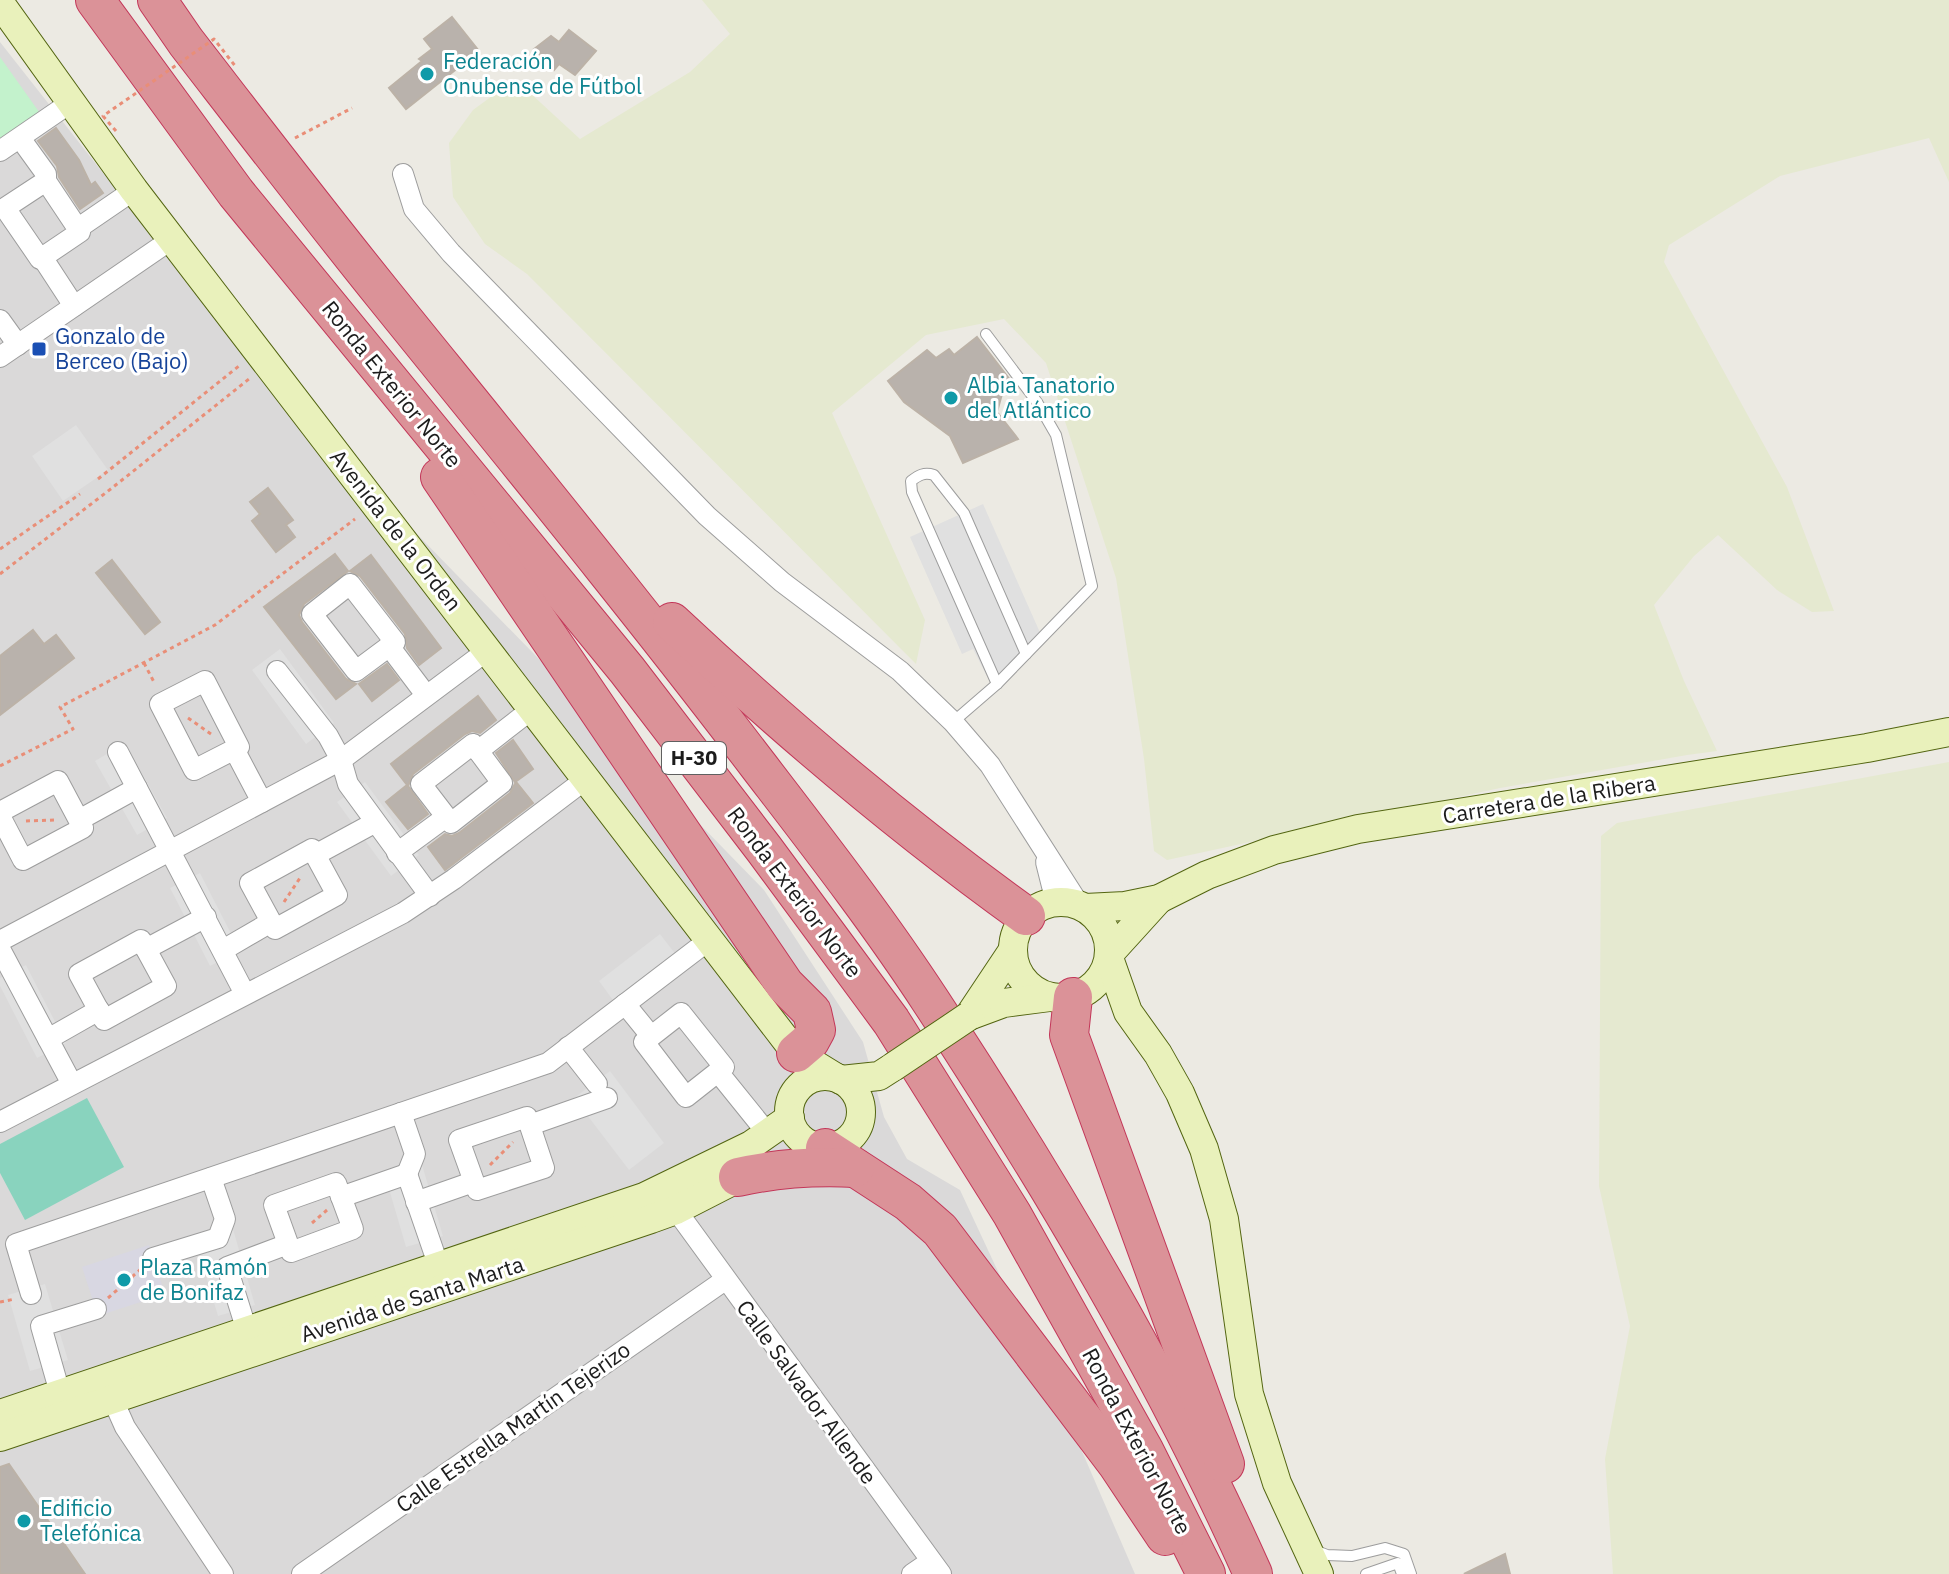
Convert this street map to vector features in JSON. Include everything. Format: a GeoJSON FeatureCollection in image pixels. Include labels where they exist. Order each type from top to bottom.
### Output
{"type":"FeatureCollection","features":[{"type":"Feature","properties":{"kind":"highway","name":"Ronda Exterior Norte"},"geometry":{"type":"LineString","coordinates":[[95,0],[236,193],[627,670],[891,1021],[1012,1214],[1144,1450],[1206,1574]]}},
{"type":"Feature","properties":{"kind":"highway","name":"Ronda Exterior Norte"},"geometry":{"type":"LineString","coordinates":[[157,0],[186,42],[370,278],[670,650],[815,839],[929,998],[1051,1193],[1120,1312],[1191,1446],[1253,1574]]}},
{"type":"Feature","properties":{"kind":"highway"},"geometry":{"type":"LineString","coordinates":[[313,289],[673,823],[785,985],[812,1012],[816,1030],[810,1041],[796,1053]]}},
{"type":"Feature","properties":{"kind":"highway"},"geometry":{"type":"LineString","coordinates":[[478,411],[598,537],[667,617],[734,680],[961,869],[1052,916]]}},
{"type":"Feature","properties":{"kind":"highway"},"geometry":{"type":"LineString","coordinates":[[1072,994],[1069,1035],[1208,1420],[1270,1574]]}},
{"type":"Feature","properties":{"kind":"highway"},"geometry":{"type":"LineString","coordinates":[[738,1177],[812,1166],[833,1155],[908,1202],[940,1230],[1117,1464],[1188,1574]]}},
{"type":"Feature","properties":{"kind":"street","name":"Avenida de la Orden"},"geometry":{"type":"LineString","coordinates":[[0,3],[134,190],[796,1053],[838,1078]]}},
{"type":"Feature","properties":{"kind":"street"},"geometry":{"type":"LineString","coordinates":[[0,151],[70,103]]}},
{"type":"Feature","properties":{"kind":"street"},"geometry":{"type":"LineString","coordinates":[[20,138],[46,174],[46,181],[80,232],[40,259],[4,213],[5,208],[46,181]]}},
{"type":"Feature","properties":{"kind":"street"},"geometry":{"type":"LineString","coordinates":[[403,174],[414,209],[451,253],[707,516],[782,582],[900,671],[953,722],[990,765],[1042,847],[1052,916],[1016,966],[1024,980],[1035,991],[1072,994],[1128,1012]]}},
{"type":"Feature","properties":{"kind":"street"},"geometry":{"type":"LineString","coordinates":[[77,229],[134,190]]}},
{"type":"Feature","properties":{"kind":"street"},"geometry":{"type":"LineString","coordinates":[[0,357],[172,239]]}},
{"type":"Feature","properties":{"kind":"street"},"geometry":{"type":"LineString","coordinates":[[42,257],[74,306]]}},
{"type":"Feature","properties":{"kind":"street"},"geometry":{"type":"LineString","coordinates":[[0,320],[18,345]]}},
{"type":"Feature","properties":{"kind":"street"},"geometry":{"type":"LineString","coordinates":[[389,646],[426,695]]}},
{"type":"Feature","properties":{"kind":"street"},"geometry":{"type":"LineString","coordinates":[[0,941],[341,760],[488,650]]}},
{"type":"Feature","properties":{"kind":"street"},"geometry":{"type":"LineString","coordinates":[[277,671],[328,736],[341,760],[348,784],[430,896]]}},
{"type":"Feature","properties":{"kind":"street"},"geometry":{"type":"LineString","coordinates":[[478,751],[532,709]]}},
{"type":"Feature","properties":{"kind":"street","name":"Carretera de la Ribera"},"geometry":{"type":"LineString","coordinates":[[1159,899],[1207,875],[1274,850],[1358,829],[1867,748],[1949,732]]}},
{"type":"Feature","properties":{"kind":"street"},"geometry":{"type":"LineString","coordinates":[[473,744],[478,751],[502,783],[451,823],[421,784],[473,744]]}},
{"type":"Feature","properties":{"kind":"street"},"geometry":{"type":"LineString","coordinates":[[234,749],[262,802]]}},
{"type":"Feature","properties":{"kind":"street"},"geometry":{"type":"LineString","coordinates":[[118,752],[245,994]]}},
{"type":"Feature","properties":{"kind":"street"},"geometry":{"type":"LineString","coordinates":[[0,1122],[430,896],[586,779]]}},
{"type":"Feature","properties":{"kind":"street"},"geometry":{"type":"LineString","coordinates":[[58,781],[79,820],[83,828],[23,860],[1,818],[58,781]]}},
{"type":"Feature","properties":{"kind":"street"},"geometry":{"type":"LineString","coordinates":[[79,820],[137,788]]}},
{"type":"Feature","properties":{"kind":"street"},"geometry":{"type":"LineString","coordinates":[[397,853],[446,817]]}},
{"type":"Feature","properties":{"kind":"street"},"geometry":{"type":"LineString","coordinates":[[315,855],[374,823]]}},
{"type":"Feature","properties":{"kind":"street"},"geometry":{"type":"LineString","coordinates":[[312,849],[315,855],[337,895],[275,929],[250,883],[312,849]]}},
{"type":"Feature","properties":{"kind":"street"},"geometry":{"type":"LineString","coordinates":[[969,1016],[1052,916],[1159,899]]}},
{"type":"Feature","properties":{"kind":"street"},"geometry":{"type":"LineString","coordinates":[[861,1107],[886,1071],[969,1016],[1004,1003],[1072,994],[1101,978],[1109,956],[1159,899]]}},
{"type":"Feature","properties":{"kind":"street"},"geometry":{"type":"LineString","coordinates":[[1052,916],[1104,927],[1109,956],[1128,1012],[1158,1054],[1180,1093],[1204,1149],[1224,1219],[1249,1394],[1277,1483],[1319,1574]]}},
{"type":"Feature","properties":{"kind":"street"},"geometry":{"type":"LineString","coordinates":[[146,949],[206,917]]}},
{"type":"Feature","properties":{"kind":"street"},"geometry":{"type":"LineString","coordinates":[[223,950],[271,922]]}},
{"type":"Feature","properties":{"kind":"street"},"geometry":{"type":"LineString","coordinates":[[141,940],[146,949],[166,986],[104,1020],[79,974],[141,940]]}},
{"type":"Feature","properties":{"kind":"street"},"geometry":{"type":"LineString","coordinates":[[31,1294],[16,1244],[548,1063],[709,940]]}},
{"type":"Feature","properties":{"kind":"street"},"geometry":{"type":"LineString","coordinates":[[0,949],[72,1084]]}},
{"type":"Feature","properties":{"kind":"street"},"geometry":{"type":"LineString","coordinates":[[625,1004],[651,1036]]}},
{"type":"Feature","properties":{"kind":"street"},"geometry":{"type":"LineString","coordinates":[[48,1039],[99,1010]]}},
{"type":"Feature","properties":{"kind":"street"},"geometry":{"type":"LineString","coordinates":[[681,1013],[724,1067],[718,1072],[686,1097],[644,1042],[681,1013]]}},
{"type":"Feature","properties":{"kind":"street"},"geometry":{"type":"LineString","coordinates":[[530,1125],[602,1091],[568,1047]]}},
{"type":"Feature","properties":{"kind":"street"},"geometry":{"type":"LineString","coordinates":[[783,1118],[796,1053]]}},
{"type":"Feature","properties":{"kind":"street"},"geometry":{"type":"LineString","coordinates":[[783,1118],[798,1088],[810,1079],[886,1071]]}},
{"type":"Feature","properties":{"kind":"street"},"geometry":{"type":"LineString","coordinates":[[718,1072],[783,1118],[805,1142],[833,1155],[840,1145],[853,1136],[860,1122],[861,1107],[856,1092],[838,1078]]}},
{"type":"Feature","properties":{"kind":"street"},"geometry":{"type":"LineString","coordinates":[[401,1113],[415,1154],[407,1174],[439,1267]]}},
{"type":"Feature","properties":{"kind":"street"},"geometry":{"type":"LineString","coordinates":[[527,1117],[530,1125],[544,1168],[477,1190],[459,1140],[527,1117]]}},
{"type":"Feature","properties":{"kind":"street","name":"Avenida de Santa Marta"},"geometry":{"type":"LineString","coordinates":[[0,1414],[644,1197],[699,1172],[783,1118]]}},
{"type":"Feature","properties":{"kind":"street"},"geometry":{"type":"LineString","coordinates":[[341,1197],[407,1174]]}},
{"type":"Feature","properties":{"kind":"street","name":"Avenida de Santa Marta"},"geometry":{"type":"LineString","coordinates":[[0,1437],[676,1210],[738,1177]]}},
{"type":"Feature","properties":{"kind":"street"},"geometry":{"type":"LineString","coordinates":[[153,1258],[218,1238],[225,1219],[211,1178]]}},
{"type":"Feature","properties":{"kind":"street"},"geometry":{"type":"LineString","coordinates":[[416,1202],[473,1182]]}},
{"type":"Feature","properties":{"kind":"street"},"geometry":{"type":"LineString","coordinates":[[336,1183],[341,1197],[353,1229],[291,1252],[274,1205],[336,1183]]}},
{"type":"Feature","properties":{"kind":"street","name":"Calle Salvador Allende"},"geometry":{"type":"LineString","coordinates":[[676,1210],[936,1568]]}},
{"type":"Feature","properties":{"kind":"street"},"geometry":{"type":"LineString","coordinates":[[247,1331],[227,1267],[288,1244]]}},
{"type":"Feature","properties":{"kind":"street","name":"Calle Estrella Martín Tejerizo"},"geometry":{"type":"LineString","coordinates":[[302,1574],[725,1280]]}},
{"type":"Feature","properties":{"kind":"street"},"geometry":{"type":"LineString","coordinates":[[60,1393],[41,1326],[96,1309]]}},
{"type":"Feature","properties":{"kind":"street"},"geometry":{"type":"LineString","coordinates":[[113,1400],[125,1427],[223,1574]]}},
{"type":"Feature","properties":{"kind":"street"},"geometry":{"type":"LineString","coordinates":[[912,1574],[936,1568]]}},
{"type":"Feature","properties":{"kind":"lane"},"geometry":{"type":"LineString","coordinates":[[953,722],[997,684],[1092,586],[1056,435],[1037,402],[986,334]]}},
{"type":"Feature","properties":{"kind":"lane"},"geometry":{"type":"LineString","coordinates":[[997,684],[912,492],[911,481],[918,476],[927,473],[934,475],[964,513],[1026,654]]}},
{"type":"Feature","properties":{"kind":"lane"},"geometry":{"type":"LineString","coordinates":[[1307,1548],[1327,1555],[1352,1556],[1385,1548],[1404,1554],[1411,1574]]}},
{"type":"Feature","properties":{"kind":"lane"},"geometry":{"type":"LineString","coordinates":[[1366,1574],[1398,1563],[1402,1574]]}},
{"type":"Feature","properties":{"kind":"path"},"geometry":{"type":"LineString","coordinates":[[116,131],[103,116],[214,39],[236,67]]}},
{"type":"Feature","properties":{"kind":"path"},"geometry":{"type":"LineString","coordinates":[[291,141],[300,133],[352,108]]}},
{"type":"Feature","properties":{"kind":"path"},"geometry":{"type":"LineString","coordinates":[[98,479],[243,363]]}},
{"type":"Feature","properties":{"kind":"path"},"geometry":{"type":"LineString","coordinates":[[0,574],[253,376]]}},
{"type":"Feature","properties":{"kind":"path"},"geometry":{"type":"LineString","coordinates":[[0,549],[80,494]]}},
{"type":"Feature","properties":{"kind":"path"},"geometry":{"type":"LineString","coordinates":[[0,766],[73,729],[60,707],[215,625],[355,519]]}},
{"type":"Feature","properties":{"kind":"path"},"geometry":{"type":"LineString","coordinates":[[1,818],[79,820]]}},
{"type":"Feature","properties":{"kind":"path"},"geometry":{"type":"LineString","coordinates":[[271,922],[315,855]]}},
{"type":"Feature","properties":{"kind":"path"},"geometry":{"type":"LineString","coordinates":[[473,1182],[530,1125]]}},
{"type":"Feature","properties":{"kind":"path"},"geometry":{"type":"LineString","coordinates":[[288,1244],[341,1197]]}},
{"type":"Feature","properties":{"kind":"path"},"geometry":{"type":"LineString","coordinates":[[96,1309],[153,1258]]}},
{"type":"Feature","properties":{"kind":"shaded area"},"geometry":{"type":"Polygon","coordinates":[[[0,42],[262,375],[764,890],[863,1042],[884,1117],[907,1159],[960,1190],[1084,1456],[1135,1574],[0,1574],[0,42]]]}},
{"type":"Feature","properties":{"kind":"shaded area"},"geometry":{"type":"Polygon","coordinates":[[[76,425],[108,470],[63,501],[32,456],[76,425]]]}},
{"type":"Feature","properties":{"kind":"shaded area"},"geometry":{"type":"Polygon","coordinates":[[[983,504],[1042,637],[993,688],[973,649],[962,654],[910,537],[983,504]]]}},
{"type":"Feature","properties":{"kind":"shaded area"},"geometry":{"type":"Polygon","coordinates":[[[280,649],[334,723],[306,744],[252,670],[280,649]]]}},
{"type":"Feature","properties":{"kind":"shaded area"},"geometry":{"type":"Polygon","coordinates":[[[125,743],[167,818],[137,835],[95,761],[125,743]]]}},
{"type":"Feature","properties":{"kind":"shaded area"},"geometry":{"type":"Polygon","coordinates":[[[365,782],[419,855],[391,876],[337,802],[365,782]]]}},
{"type":"Feature","properties":{"kind":"shaded area"},"geometry":{"type":"Polygon","coordinates":[[[200,873],[240,951],[210,966],[170,888],[200,873]]]}},
{"type":"Feature","properties":{"kind":"shaded area"},"geometry":{"type":"Polygon","coordinates":[[[660,934],[677,956],[615,1003],[599,981],[660,934]]]}},
{"type":"Feature","properties":{"kind":"shaded area"},"geometry":{"type":"Polygon","coordinates":[[[26,965],[66,1043],[37,1058],[0,986],[0,978],[26,965]]]}},
{"type":"Feature","properties":{"kind":"shaded area"},"geometry":{"type":"Polygon","coordinates":[[[610,1071],[664,1143],[629,1170],[574,1098],[610,1071]]]}},
{"type":"Feature","properties":{"kind":"shaded area"},"geometry":{"type":"Polygon","coordinates":[[[421,1161],[443,1236],[406,1247],[384,1172],[421,1161]]]}},
{"type":"Feature","properties":{"kind":"shaded area"},"geometry":{"type":"Polygon","coordinates":[[[233,1229],[255,1305],[218,1316],[195,1240],[233,1229]]]}},
{"type":"Feature","properties":{"kind":"shaded area","name":"Plaza Ramón de Bonifaz"},"geometry":{"type":"Polygon","coordinates":[[[149,1245],[165,1294],[98,1316],[82,1267],[149,1245]]]}},
{"type":"Feature","properties":{"kind":"shaded area"},"geometry":{"type":"Polygon","coordinates":[[[45,1284],[68,1360],[30,1371],[8,1295],[45,1284]]]}},
{"type":"Feature","properties":{"kind":"green space"},"geometry":{"type":"Polygon","coordinates":[[[702,0],[1949,0],[1949,182],[1929,138],[1780,176],[1669,245],[1664,262],[1787,487],[1834,611],[1812,612],[1777,590],[1718,535],[1694,556],[1654,605],[1684,681],[1717,751],[1500,788],[1167,860],[1154,851],[1144,759],[1116,578],[1046,363],[1004,319],[926,335],[832,413],[925,620],[916,664],[527,274],[485,244],[453,197],[449,143],[473,110],[503,88],[528,91],[580,139],[690,72],[730,34],[702,0]]]}},
{"type":"Feature","properties":{"kind":"green space"},"geometry":{"type":"Polygon","coordinates":[[[0,57],[42,116],[0,146],[0,57]]]}},
{"type":"Feature","properties":{"kind":"green space"},"geometry":{"type":"Polygon","coordinates":[[[1949,762],[1949,1574],[1613,1574],[1605,1459],[1630,1326],[1599,1186],[1601,836],[1617,823],[1949,762]]]}},
{"type":"Feature","properties":{"kind":"green space"},"geometry":{"type":"Polygon","coordinates":[[[87,1098],[124,1167],[25,1220],[0,1173],[0,1144],[87,1098]]]}},
{"type":"Feature","properties":{"kind":"building","name":"Federación Onubense de Fútbol"},"geometry":{"type":"Polygon","coordinates":[[[452,17],[479,51],[406,109],[389,88],[422,61],[419,59],[432,49],[424,39],[452,17]]]}},
{"type":"Feature","properties":{"kind":"building"},"geometry":{"type":"Polygon","coordinates":[[[569,30],[596,51],[575,75],[559,64],[554,70],[534,49],[551,36],[559,42],[569,30]]]}},
{"type":"Feature","properties":{"kind":"building"},"geometry":{"type":"Polygon","coordinates":[[[56,128],[79,160],[91,185],[95,182],[103,193],[80,209],[59,177],[57,166],[38,141],[56,128]]]}},
{"type":"Feature","properties":{"kind":"building","name":"Albia Tanatorio del Atlántico"},"geometry":{"type":"Polygon","coordinates":[[[977,337],[1014,385],[1002,394],[997,412],[1018,439],[963,463],[950,436],[904,402],[888,381],[927,350],[936,358],[949,349],[954,355],[977,337]]]}},
{"type":"Feature","properties":{"kind":"building"},"geometry":{"type":"Polygon","coordinates":[[[268,488],[293,520],[286,525],[295,537],[276,552],[252,521],[260,514],[250,502],[268,488]]]}},
{"type":"Feature","properties":{"kind":"building"},"geometry":{"type":"Polygon","coordinates":[[[335,554],[348,571],[304,604],[299,615],[346,679],[356,684],[336,699],[264,607],[335,554]]]}},
{"type":"Feature","properties":{"kind":"building"},"geometry":{"type":"Polygon","coordinates":[[[371,555],[441,648],[419,665],[407,648],[405,634],[360,576],[350,571],[371,555]]]}},
{"type":"Feature","properties":{"kind":"building"},"geometry":{"type":"Polygon","coordinates":[[[112,560],[160,622],[145,634],[96,573],[112,560]]]}},
{"type":"Feature","properties":{"kind":"building"},"geometry":{"type":"Polygon","coordinates":[[[33,630],[44,644],[56,635],[74,658],[0,715],[0,656],[33,630]]]}},
{"type":"Feature","properties":{"kind":"building"},"geometry":{"type":"Polygon","coordinates":[[[387,664],[399,680],[372,701],[359,684],[387,664]]]}},
{"type":"Feature","properties":{"kind":"building"},"geometry":{"type":"Polygon","coordinates":[[[478,696],[496,720],[480,733],[472,731],[465,734],[413,774],[408,786],[428,814],[408,829],[386,802],[407,785],[391,764],[478,696]]]}},
{"type":"Feature","properties":{"kind":"building"},"geometry":{"type":"Polygon","coordinates":[[[513,740],[533,769],[515,782],[496,753],[513,740]]]}},
{"type":"Feature","properties":{"kind":"building"},"geometry":{"type":"Polygon","coordinates":[[[516,782],[533,803],[445,870],[428,847],[445,834],[452,836],[459,833],[510,793],[516,782]]]}},
{"type":"Feature","properties":{"kind":"building","name":"Edificio Telefónica"},"geometry":{"type":"Polygon","coordinates":[[[9,1464],[85,1574],[0,1574],[0,1467],[9,1464]]]}},
{"type":"Feature","properties":{"kind":"building"},"geometry":{"type":"Polygon","coordinates":[[[1505,1554],[1510,1574],[1464,1574],[1505,1554]]]}},
{"type":"Feature","properties":{"kind":"place","name":"Federación Onubense de Fútbol"},"geometry":{"type":"Point","coordinates":[427,74]}},
{"type":"Feature","properties":{"kind":"place","name":"Gonzalo de Berceo (Bajo)"},"geometry":{"type":"Point","coordinates":[39,349]}},
{"type":"Feature","properties":{"kind":"place","name":"Albia Tanatorio del Atlántico"},"geometry":{"type":"Point","coordinates":[951,398]}},
{"type":"Feature","properties":{"kind":"place","name":"Plaza Ramón de Bonifaz"},"geometry":{"type":"Point","coordinates":[124,1280]}},
{"type":"Feature","properties":{"kind":"place","name":"Edificio Telefónica"},"geometry":{"type":"Point","coordinates":[24,1521]}}]}
